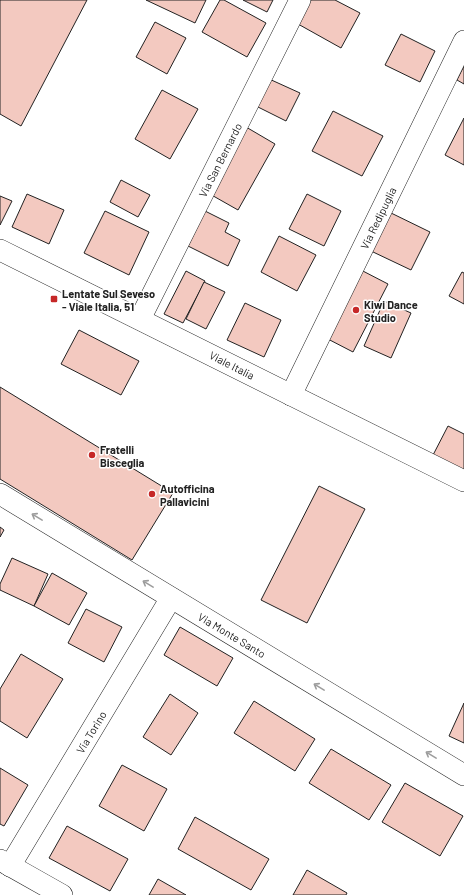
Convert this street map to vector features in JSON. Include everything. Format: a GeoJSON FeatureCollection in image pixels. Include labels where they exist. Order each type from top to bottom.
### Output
{"type":"FeatureCollection","features":[{"type":"Feature","properties":{"kind":"street","name":"Via San Bernardo"},"geometry":{"type":"LineString","coordinates":[[140,319],[300,0]]}},
{"type":"Feature","properties":{"kind":"street","name":"Via Redipuglia"},"geometry":{"type":"LineString","coordinates":[[291,395],[464,41]]}},
{"type":"Feature","properties":{"kind":"street","name":"Viale Italia"},"geometry":{"type":"LineString","coordinates":[[0,250],[464,481]]}},
{"type":"Feature","properties":{"kind":"street","name":"Via Monte Santo"},"geometry":{"type":"LineString","coordinates":[[0,494],[464,775]]}},
{"type":"Feature","properties":{"kind":"street","name":"Via Torino"},"geometry":{"type":"LineString","coordinates":[[5,863],[171,598]]}},
{"type":"Feature","properties":{"kind":"street"},"geometry":{"type":"LineString","coordinates":[[5,863],[62,895]]}},
{"type":"Feature","properties":{"kind":"building"},"geometry":{"type":"Polygon","coordinates":[[[0,0],[87,0],[21,126],[0,114],[0,0]]]}},
{"type":"Feature","properties":{"kind":"building"},"geometry":{"type":"Polygon","coordinates":[[[146,0],[206,0],[195,23],[146,0]]]}},
{"type":"Feature","properties":{"kind":"building"},"geometry":{"type":"Polygon","coordinates":[[[220,0],[224,0],[266,23],[247,57],[202,32],[220,0]]]}},
{"type":"Feature","properties":{"kind":"building"},"geometry":{"type":"Polygon","coordinates":[[[243,0],[273,0],[267,12],[243,0]]]}},
{"type":"Feature","properties":{"kind":"building"},"geometry":{"type":"Polygon","coordinates":[[[311,0],[335,0],[360,13],[341,48],[298,24],[311,0]]]}},
{"type":"Feature","properties":{"kind":"building"},"geometry":{"type":"Polygon","coordinates":[[[155,22],[186,38],[167,74],[136,57],[155,22]]]}},
{"type":"Feature","properties":{"kind":"building"},"geometry":{"type":"Polygon","coordinates":[[[401,34],[435,51],[420,82],[385,65],[401,34]]]}},
{"type":"Feature","properties":{"kind":"building"},"geometry":{"type":"Polygon","coordinates":[[[464,66],[464,84],[457,80],[464,66]]]}},
{"type":"Feature","properties":{"kind":"building"},"geometry":{"type":"Polygon","coordinates":[[[267,78],[300,93],[286,121],[254,105],[267,78]]]}},
{"type":"Feature","properties":{"kind":"building"},"geometry":{"type":"Polygon","coordinates":[[[162,90],[198,109],[170,159],[135,139],[162,90]]]}},
{"type":"Feature","properties":{"kind":"building"},"geometry":{"type":"Polygon","coordinates":[[[333,111],[383,136],[362,176],[312,151],[333,111]]]}},
{"type":"Feature","properties":{"kind":"building"},"geometry":{"type":"Polygon","coordinates":[[[464,118],[464,165],[445,155],[464,118]]]}},
{"type":"Feature","properties":{"kind":"building"},"geometry":{"type":"Polygon","coordinates":[[[246,127],[275,144],[238,210],[208,193],[246,127]]]}},
{"type":"Feature","properties":{"kind":"building"},"geometry":{"type":"Polygon","coordinates":[[[121,180],[150,195],[138,217],[110,202],[121,180]]]}},
{"type":"Feature","properties":{"kind":"building"},"geometry":{"type":"Polygon","coordinates":[[[27,194],[64,210],[49,244],[12,227],[27,194]]]}},
{"type":"Feature","properties":{"kind":"building"},"geometry":{"type":"Polygon","coordinates":[[[307,194],[341,211],[324,246],[289,229],[307,194]]]}},
{"type":"Feature","properties":{"kind":"building"},"geometry":{"type":"Polygon","coordinates":[[[0,196],[12,201],[0,225],[0,196]]]}},
{"type":"Feature","properties":{"kind":"building"},"geometry":{"type":"Polygon","coordinates":[[[105,211],[149,232],[129,275],[84,253],[105,211]]]}},
{"type":"Feature","properties":{"kind":"building"},"geometry":{"type":"Polygon","coordinates":[[[205,211],[229,223],[225,232],[240,240],[228,266],[188,246],[205,211]]]}},
{"type":"Feature","properties":{"kind":"building"},"geometry":{"type":"Polygon","coordinates":[[[389,212],[430,232],[411,270],[371,251],[389,212]]]}},
{"type":"Feature","properties":{"kind":"building"},"geometry":{"type":"Polygon","coordinates":[[[279,236],[316,255],[297,291],[261,272],[279,236]]]}},
{"type":"Feature","properties":{"kind":"building","name":"Kiwi Dance Studio"},"geometry":{"type":"Polygon","coordinates":[[[359,269],[388,284],[353,352],[324,337],[359,269]]]}},
{"type":"Feature","properties":{"kind":"building"},"geometry":{"type":"Polygon","coordinates":[[[186,271],[205,281],[183,323],[164,314],[186,271]]]}},
{"type":"Feature","properties":{"kind":"building"},"geometry":{"type":"Polygon","coordinates":[[[462,272],[464,273],[464,304],[449,296],[462,272]]]}},
{"type":"Feature","properties":{"kind":"building"},"geometry":{"type":"Polygon","coordinates":[[[204,282],[225,292],[206,329],[186,319],[204,282]]]}},
{"type":"Feature","properties":{"kind":"building"},"geometry":{"type":"Polygon","coordinates":[[[384,301],[411,313],[391,358],[364,346],[384,301]]]}},
{"type":"Feature","properties":{"kind":"building"},"geometry":{"type":"Polygon","coordinates":[[[245,303],[281,320],[264,357],[227,340],[245,303]]]}},
{"type":"Feature","properties":{"kind":"building"},"geometry":{"type":"Polygon","coordinates":[[[79,330],[139,361],[121,395],[61,364],[79,330]]]}},
{"type":"Feature","properties":{"kind":"building"},"geometry":{"type":"Polygon","coordinates":[[[0,387],[173,493],[132,560],[0,479],[0,387]]]}},
{"type":"Feature","properties":{"kind":"building"},"geometry":{"type":"Polygon","coordinates":[[[448,426],[464,434],[464,473],[432,457],[448,426]]]}},
{"type":"Feature","properties":{"kind":"building"},"geometry":{"type":"Polygon","coordinates":[[[319,486],[365,509],[307,623],[261,600],[319,486]]]}},
{"type":"Feature","properties":{"kind":"building"},"geometry":{"type":"Polygon","coordinates":[[[0,527],[4,530],[0,537],[0,527]]]}},
{"type":"Feature","properties":{"kind":"building"},"geometry":{"type":"Polygon","coordinates":[[[12,558],[48,574],[34,606],[0,590],[0,584],[12,558]]]}},
{"type":"Feature","properties":{"kind":"building"},"geometry":{"type":"Polygon","coordinates":[[[52,573],[87,593],[69,625],[34,606],[52,573]]]}},
{"type":"Feature","properties":{"kind":"building"},"geometry":{"type":"Polygon","coordinates":[[[86,609],[122,627],[104,662],[68,643],[86,609]]]}},
{"type":"Feature","properties":{"kind":"building"},"geometry":{"type":"Polygon","coordinates":[[[180,627],[233,658],[217,686],[164,655],[180,627]]]}},
{"type":"Feature","properties":{"kind":"building"},"geometry":{"type":"Polygon","coordinates":[[[21,654],[63,679],[27,738],[0,721],[0,689],[21,654]]]}},
{"type":"Feature","properties":{"kind":"building"},"geometry":{"type":"Polygon","coordinates":[[[170,694],[198,713],[171,755],[143,737],[170,694]]]}},
{"type":"Feature","properties":{"kind":"building"},"geometry":{"type":"Polygon","coordinates":[[[254,701],[315,739],[295,771],[234,733],[254,701]]]}},
{"type":"Feature","properties":{"kind":"building"},"geometry":{"type":"Polygon","coordinates":[[[464,703],[464,743],[449,736],[464,703]]]}},
{"type":"Feature","properties":{"kind":"building"},"geometry":{"type":"Polygon","coordinates":[[[331,749],[391,785],[369,820],[309,783],[331,749]]]}},
{"type":"Feature","properties":{"kind":"building"},"geometry":{"type":"Polygon","coordinates":[[[122,765],[167,789],[144,831],[99,806],[122,765]]]}},
{"type":"Feature","properties":{"kind":"building"},"geometry":{"type":"Polygon","coordinates":[[[0,768],[28,785],[4,826],[0,824],[0,768]]]}},
{"type":"Feature","properties":{"kind":"building"},"geometry":{"type":"Polygon","coordinates":[[[405,783],[463,816],[440,856],[382,822],[405,783]]]}},
{"type":"Feature","properties":{"kind":"building"},"geometry":{"type":"Polygon","coordinates":[[[195,817],[269,859],[251,890],[178,849],[195,817]]]}},
{"type":"Feature","properties":{"kind":"building"},"geometry":{"type":"Polygon","coordinates":[[[67,826],[128,859],[110,891],[49,858],[67,826]]]}},
{"type":"Feature","properties":{"kind":"building"},"geometry":{"type":"Polygon","coordinates":[[[307,870],[347,893],[346,895],[293,895],[307,870]]]}},
{"type":"Feature","properties":{"kind":"building"},"geometry":{"type":"Polygon","coordinates":[[[158,879],[186,895],[149,895],[158,879]]]}},
{"type":"Feature","properties":{"kind":"place","name":"Lentate Sul Seveso - Viale Italia, 51"},"geometry":{"type":"Point","coordinates":[54,299]}},
{"type":"Feature","properties":{"kind":"place","name":"Kiwi Dance Studio"},"geometry":{"type":"Point","coordinates":[356,310]}},
{"type":"Feature","properties":{"kind":"place","name":"Fratelli Bisceglia"},"geometry":{"type":"Point","coordinates":[92,455]}},
{"type":"Feature","properties":{"kind":"place","name":"Autofficina Pallavicini"},"geometry":{"type":"Point","coordinates":[152,494]}}]}
